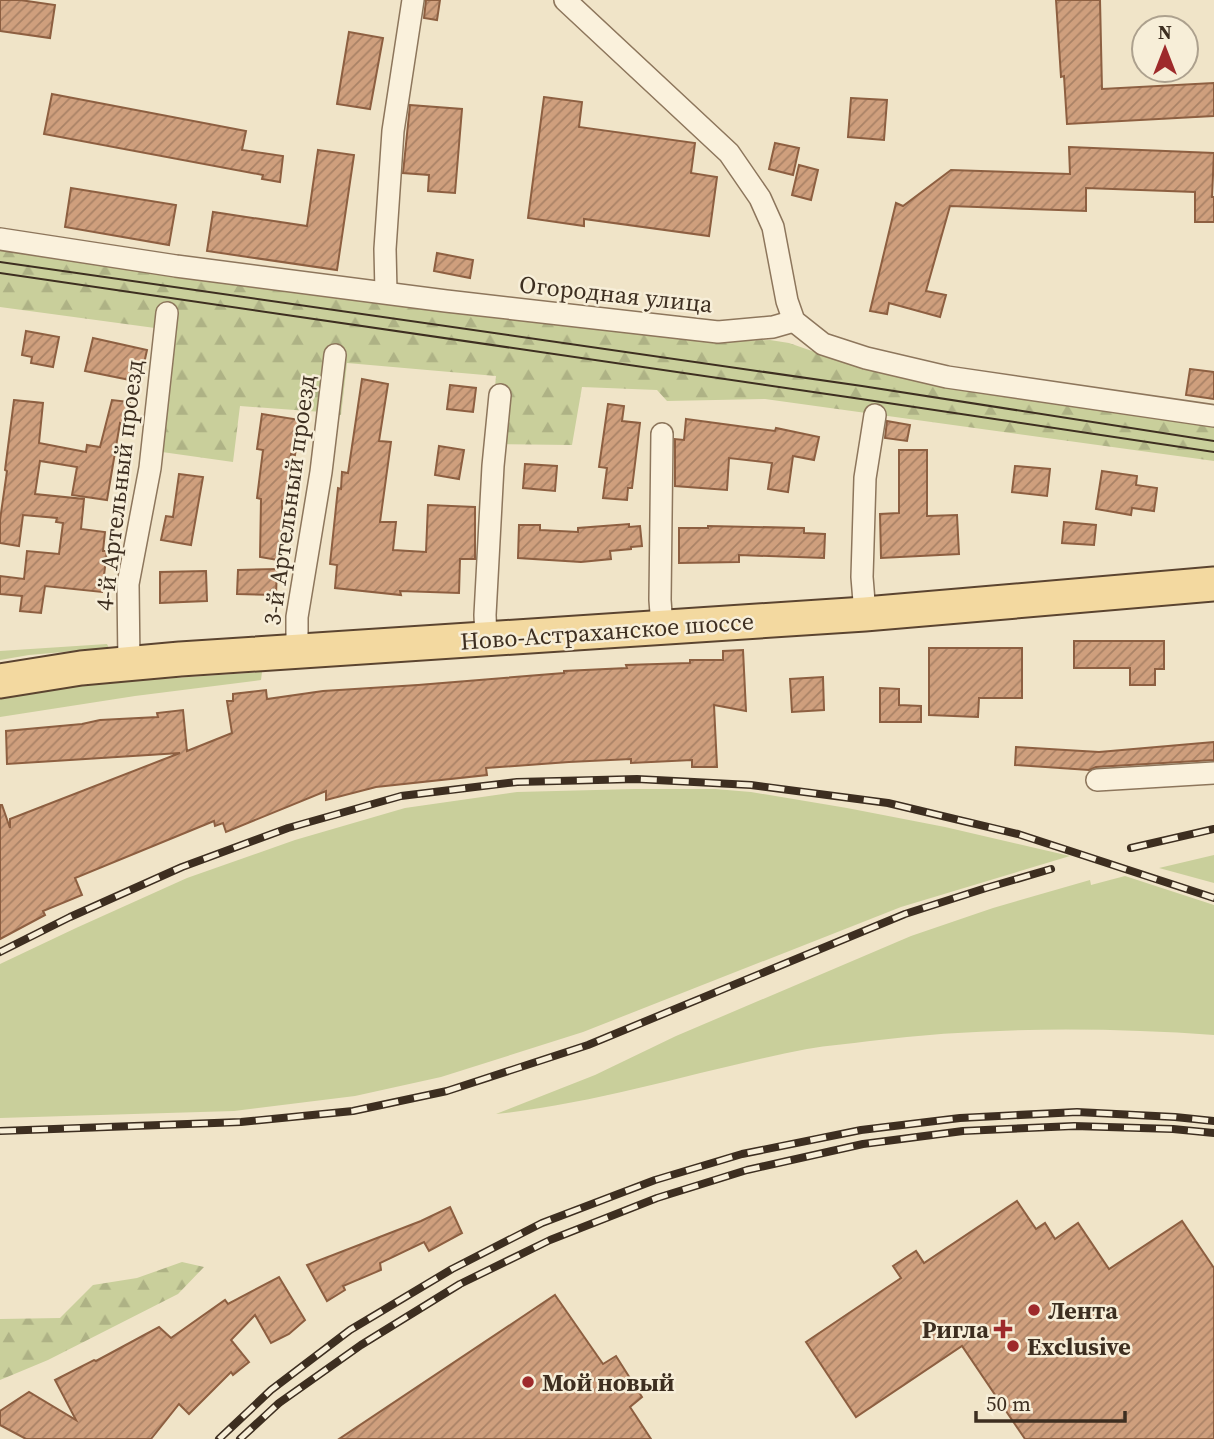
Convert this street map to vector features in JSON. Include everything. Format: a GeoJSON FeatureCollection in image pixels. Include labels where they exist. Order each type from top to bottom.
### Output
{"type":"FeatureCollection","features":[{"type":"Feature","properties":{"kind":"main road","name":"Ново-Астраханское шоссе"},"geometry":{"type":"LineString","coordinates":[[0,681],[81,668],[129,664],[865,614],[1214,584]]}},
{"type":"Feature","properties":{"kind":"street"},"geometry":{"type":"LineString","coordinates":[[386,292],[385,249],[393,131],[413,0]]}},
{"type":"Feature","properties":{"kind":"street"},"geometry":{"type":"LineString","coordinates":[[565,0],[729,153],[760,198],[773,227],[787,302],[794,321],[823,344],[866,358],[947,377],[1214,416]]}},
{"type":"Feature","properties":{"kind":"street","name":"Огородная улица"},"geometry":{"type":"LineString","coordinates":[[0,239],[176,267],[718,332],[773,327],[794,321]]}},
{"type":"Feature","properties":{"kind":"street","name":"4-й Артельный проезд"},"geometry":{"type":"LineString","coordinates":[[129,664],[128,584],[150,468],[167,313]]}},
{"type":"Feature","properties":{"kind":"street","name":"3-й Артельный проезд"},"geometry":{"type":"LineString","coordinates":[[297,652],[297,617],[321,472],[335,355]]}},
{"type":"Feature","properties":{"kind":"street"},"geometry":{"type":"LineString","coordinates":[[486,639],[493,466],[500,395]]}},
{"type":"Feature","properties":{"kind":"street"},"geometry":{"type":"LineString","coordinates":[[865,614],[862,577],[866,478],[876,415]]}},
{"type":"Feature","properties":{"kind":"street"},"geometry":{"type":"LineString","coordinates":[[662,434],[662,627]]}},
{"type":"Feature","properties":{"kind":"street"},"geometry":{"type":"LineString","coordinates":[[1097,780],[1214,773]]}},
{"type":"Feature","properties":{"kind":"green space"},"geometry":{"type":"Polygon","coordinates":[[[0,247],[720,341],[770,340],[789,343],[861,368],[945,384],[1214,425],[1214,461],[765,399],[667,401],[657,390],[582,387],[572,445],[490,444],[496,376],[347,363],[341,415],[240,406],[233,462],[162,452],[158,337],[155,328],[0,307],[0,247]]]}},
{"type":"Feature","properties":{"kind":"green space"},"geometry":{"type":"Polygon","coordinates":[[[107,644],[109,648],[0,660],[0,651],[107,644]]]}},
{"type":"Feature","properties":{"kind":"green space"},"geometry":{"type":"Polygon","coordinates":[[[262,672],[261,680],[0,717],[0,696],[85,684],[262,672]]]}},
{"type":"Feature","properties":{"kind":"green space"},"geometry":{"type":"Polygon","coordinates":[[[635,789],[751,792],[945,827],[1070,856],[901,907],[583,1032],[441,1077],[355,1096],[234,1111],[0,1118],[0,964],[187,878],[295,840],[405,808],[517,792],[635,789]]]}},
{"type":"Feature","properties":{"kind":"green space"},"geometry":{"type":"Polygon","coordinates":[[[1214,855],[1214,883],[1159,868],[1214,855]]]}},
{"type":"Feature","properties":{"kind":"green space"},"geometry":{"type":"Polygon","coordinates":[[[1125,876],[1214,905],[1214,1035],[1042,1030],[913,1036],[807,1049],[613,1094],[496,1114],[595,1075],[676,1036],[911,936],[993,908],[1090,880],[1091,885],[1125,876]]]}},
{"type":"Feature","properties":{"kind":"green space"},"geometry":{"type":"Polygon","coordinates":[[[182,1262],[204,1267],[178,1294],[48,1360],[0,1380],[0,1319],[60,1318],[93,1285],[137,1278],[182,1262]]]}},
{"type":"Feature","properties":{"kind":"building"},"geometry":{"type":"Polygon","coordinates":[[[0,0],[55,5],[50,38],[0,31],[0,0]]]}},
{"type":"Feature","properties":{"kind":"building"},"geometry":{"type":"Polygon","coordinates":[[[426,0],[440,0],[437,20],[424,18],[426,0]]]}},
{"type":"Feature","properties":{"kind":"building"},"geometry":{"type":"Polygon","coordinates":[[[1056,0],[1100,0],[1102,89],[1214,83],[1214,116],[1067,124],[1064,76],[1061,77],[1056,0]]]}},
{"type":"Feature","properties":{"kind":"building"},"geometry":{"type":"Polygon","coordinates":[[[349,32],[383,38],[370,109],[337,104],[349,32]]]}},
{"type":"Feature","properties":{"kind":"building"},"geometry":{"type":"Polygon","coordinates":[[[52,94],[246,131],[242,150],[283,156],[280,182],[262,179],[263,175],[44,134],[52,94]]]}},
{"type":"Feature","properties":{"kind":"building"},"geometry":{"type":"Polygon","coordinates":[[[544,97],[582,102],[579,127],[695,143],[691,173],[717,177],[709,236],[584,219],[584,226],[528,218],[544,97]]]}},
{"type":"Feature","properties":{"kind":"building"},"geometry":{"type":"Polygon","coordinates":[[[851,98],[887,100],[884,140],[848,137],[851,98]]]}},
{"type":"Feature","properties":{"kind":"building"},"geometry":{"type":"Polygon","coordinates":[[[410,105],[462,109],[455,193],[428,191],[429,175],[403,173],[410,105]]]}},
{"type":"Feature","properties":{"kind":"building"},"geometry":{"type":"Polygon","coordinates":[[[775,143],[799,148],[793,175],[769,169],[775,143]]]}},
{"type":"Feature","properties":{"kind":"building"},"geometry":{"type":"Polygon","coordinates":[[[1069,147],[1214,153],[1214,222],[1195,222],[1195,192],[1086,188],[1086,211],[950,206],[926,291],[946,295],[940,317],[889,303],[887,314],[870,311],[896,203],[903,206],[951,170],[1070,174],[1069,147]]]}},
{"type":"Feature","properties":{"kind":"building"},"geometry":{"type":"Polygon","coordinates":[[[318,150],[354,155],[337,270],[207,251],[213,212],[307,226],[318,150]]]}},
{"type":"Feature","properties":{"kind":"building"},"geometry":{"type":"Polygon","coordinates":[[[799,165],[818,170],[811,200],[792,195],[799,165]]]}},
{"type":"Feature","properties":{"kind":"building"},"geometry":{"type":"Polygon","coordinates":[[[71,188],[176,205],[169,245],[65,227],[71,188]]]}},
{"type":"Feature","properties":{"kind":"building"},"geometry":{"type":"Polygon","coordinates":[[[437,253],[473,260],[470,278],[434,271],[437,253]]]}},
{"type":"Feature","properties":{"kind":"building"},"geometry":{"type":"Polygon","coordinates":[[[26,331],[59,337],[53,367],[31,363],[32,357],[22,355],[26,331]]]}},
{"type":"Feature","properties":{"kind":"building"},"geometry":{"type":"Polygon","coordinates":[[[93,338],[147,350],[140,382],[85,371],[93,338]]]}},
{"type":"Feature","properties":{"kind":"building"},"geometry":{"type":"Polygon","coordinates":[[[1190,369],[1214,372],[1214,399],[1186,395],[1190,369]]]}},
{"type":"Feature","properties":{"kind":"building"},"geometry":{"type":"Polygon","coordinates":[[[362,379],[388,384],[379,441],[391,442],[380,522],[396,522],[393,550],[426,552],[428,505],[475,507],[475,559],[460,559],[459,593],[400,591],[401,595],[335,588],[337,565],[330,564],[338,488],[341,489],[342,472],[348,473],[362,379]]]}},
{"type":"Feature","properties":{"kind":"building"},"geometry":{"type":"Polygon","coordinates":[[[450,385],[476,388],[473,412],[447,409],[450,385]]]}},
{"type":"Feature","properties":{"kind":"building"},"geometry":{"type":"Polygon","coordinates":[[[14,400],[43,403],[39,443],[86,452],[87,445],[100,447],[112,400],[130,402],[124,425],[120,423],[107,500],[72,495],[77,467],[40,461],[35,494],[84,499],[81,529],[105,532],[103,551],[107,551],[102,592],[45,586],[41,613],[20,611],[22,596],[0,594],[0,576],[24,579],[27,551],[59,554],[63,523],[56,522],[57,518],[23,515],[19,546],[0,543],[0,520],[14,400]]]}},
{"type":"Feature","properties":{"kind":"building"},"geometry":{"type":"Polygon","coordinates":[[[608,404],[624,406],[622,421],[640,423],[632,488],[628,488],[627,500],[603,498],[607,468],[599,467],[608,404]]]}},
{"type":"Feature","properties":{"kind":"building"},"geometry":{"type":"Polygon","coordinates":[[[262,414],[300,420],[295,455],[291,454],[285,502],[282,501],[282,554],[278,554],[278,560],[260,557],[261,499],[257,498],[263,450],[257,449],[262,414]]]}},
{"type":"Feature","properties":{"kind":"building"},"geometry":{"type":"Polygon","coordinates":[[[686,419],[775,431],[776,428],[819,437],[814,460],[793,456],[788,492],[768,489],[772,463],[729,458],[727,490],[675,486],[675,439],[684,440],[686,419]]]}},
{"type":"Feature","properties":{"kind":"building"},"geometry":{"type":"Polygon","coordinates":[[[887,421],[910,425],[907,441],[885,438],[887,421]]]}},
{"type":"Feature","properties":{"kind":"building"},"geometry":{"type":"Polygon","coordinates":[[[439,446],[464,450],[459,479],[435,475],[439,446]]]}},
{"type":"Feature","properties":{"kind":"building"},"geometry":{"type":"Polygon","coordinates":[[[899,450],[927,450],[927,516],[957,515],[959,554],[881,558],[880,514],[899,513],[899,450]]]}},
{"type":"Feature","properties":{"kind":"building"},"geometry":{"type":"Polygon","coordinates":[[[525,464],[557,466],[555,491],[523,488],[525,464]]]}},
{"type":"Feature","properties":{"kind":"building"},"geometry":{"type":"Polygon","coordinates":[[[1015,466],[1050,469],[1047,496],[1012,492],[1015,466]]]}},
{"type":"Feature","properties":{"kind":"building"},"geometry":{"type":"Polygon","coordinates":[[[1102,471],[1137,476],[1136,485],[1157,488],[1154,511],[1132,508],[1131,515],[1096,509],[1102,471]]]}},
{"type":"Feature","properties":{"kind":"building"},"geometry":{"type":"Polygon","coordinates":[[[179,474],[203,477],[191,545],[161,540],[166,516],[173,517],[179,474]]]}},
{"type":"Feature","properties":{"kind":"building"},"geometry":{"type":"Polygon","coordinates":[[[1064,522],[1096,525],[1094,545],[1062,543],[1064,522]]]}},
{"type":"Feature","properties":{"kind":"building"},"geometry":{"type":"Polygon","coordinates":[[[629,524],[629,527],[640,526],[642,546],[610,551],[611,559],[581,562],[518,558],[519,525],[540,525],[540,530],[578,532],[578,528],[629,524]]]}},
{"type":"Feature","properties":{"kind":"building"},"geometry":{"type":"Polygon","coordinates":[[[679,528],[804,528],[804,533],[825,534],[824,558],[739,555],[739,562],[679,563],[679,528]]]}},
{"type":"Feature","properties":{"kind":"building"},"geometry":{"type":"Polygon","coordinates":[[[277,569],[276,595],[237,594],[238,570],[277,569]]]}},
{"type":"Feature","properties":{"kind":"building"},"geometry":{"type":"Polygon","coordinates":[[[206,571],[207,601],[160,603],[160,572],[206,571]]]}},
{"type":"Feature","properties":{"kind":"building"},"geometry":{"type":"Polygon","coordinates":[[[1074,641],[1164,641],[1164,669],[1155,669],[1155,685],[1130,685],[1130,668],[1074,668],[1074,641]]]}},
{"type":"Feature","properties":{"kind":"building"},"geometry":{"type":"Polygon","coordinates":[[[929,648],[1022,648],[1022,698],[979,698],[978,717],[929,715],[929,648]]]}},
{"type":"Feature","properties":{"kind":"building"},"geometry":{"type":"Polygon","coordinates":[[[743,650],[746,711],[714,705],[717,767],[692,767],[692,760],[569,762],[486,768],[487,775],[376,787],[326,800],[326,791],[226,832],[223,823],[215,826],[214,821],[75,878],[82,895],[43,911],[45,915],[0,939],[0,805],[10,828],[10,819],[180,753],[7,764],[6,731],[100,720],[158,717],[157,713],[183,710],[187,751],[232,733],[227,701],[233,701],[233,694],[266,690],[267,699],[323,691],[627,668],[626,665],[690,663],[690,660],[723,660],[723,651],[743,650]]]}},
{"type":"Feature","properties":{"kind":"building"},"geometry":{"type":"Polygon","coordinates":[[[823,677],[824,710],[792,712],[790,679],[823,677]]]}},
{"type":"Feature","properties":{"kind":"building"},"geometry":{"type":"Polygon","coordinates":[[[880,688],[899,689],[899,705],[921,706],[921,722],[880,722],[880,688]]]}},
{"type":"Feature","properties":{"kind":"building"},"geometry":{"type":"Polygon","coordinates":[[[1214,742],[1214,760],[1096,767],[1089,770],[1015,765],[1016,747],[1099,752],[1214,742]]]}},
{"type":"Feature","properties":{"kind":"building","name":"Лента"},"geometry":{"type":"Polygon","coordinates":[[[1017,1201],[1036,1229],[1045,1223],[1055,1239],[1078,1223],[1109,1269],[1182,1221],[1214,1268],[1214,1439],[1025,1439],[962,1346],[856,1417],[806,1342],[901,1278],[893,1266],[916,1251],[924,1263],[1017,1201]]]}},
{"type":"Feature","properties":{"kind":"building"},"geometry":{"type":"Polygon","coordinates":[[[450,1207],[462,1233],[429,1251],[424,1242],[380,1263],[381,1270],[343,1286],[345,1290],[327,1301],[307,1265],[450,1207]]]}},
{"type":"Feature","properties":{"kind":"building"},"geometry":{"type":"Polygon","coordinates":[[[279,1277],[305,1320],[289,1334],[271,1343],[255,1315],[231,1340],[249,1362],[233,1375],[231,1372],[189,1414],[179,1404],[151,1439],[26,1439],[0,1425],[0,1411],[29,1392],[76,1420],[55,1380],[159,1327],[171,1338],[225,1300],[228,1304],[279,1277]]]}},
{"type":"Feature","properties":{"kind":"building","name":"Мой новый"},"geometry":{"type":"Polygon","coordinates":[[[555,1295],[603,1364],[616,1356],[642,1397],[630,1407],[651,1439],[339,1439],[555,1295]]]}},
{"type":"Feature","properties":{"kind":"tram line"},"geometry":{"type":"LineString","coordinates":[[0,262],[862,386],[1214,441]]}},
{"type":"Feature","properties":{"kind":"tram line"},"geometry":{"type":"LineString","coordinates":[[0,273],[1214,452]]}},
{"type":"Feature","properties":{"kind":"railway"},"geometry":{"type":"LineString","coordinates":[[0,952],[182,867],[288,828],[401,796],[517,782],[637,779],[751,785],[888,803],[1018,834],[1214,898]]}},
{"type":"Feature","properties":{"kind":"railway"},"geometry":{"type":"LineString","coordinates":[[1131,848],[1214,829]]}},
{"type":"Feature","properties":{"kind":"railway"},"geometry":{"type":"LineString","coordinates":[[0,1131],[241,1122],[353,1111],[447,1091],[588,1045],[905,914],[1051,869]]}},
{"type":"Feature","properties":{"kind":"railway"},"geometry":{"type":"LineString","coordinates":[[219,1439],[271,1390],[350,1330],[452,1269],[542,1223],[655,1180],[742,1154],[861,1130],[960,1118],[1077,1112],[1214,1121]]}},
{"type":"Feature","properties":{"kind":"railway"},"geometry":{"type":"LineString","coordinates":[[240,1439],[279,1403],[361,1345],[460,1284],[550,1240],[657,1198],[747,1170],[863,1144],[963,1131],[1074,1126],[1214,1133]]}},
{"type":"Feature","properties":{"kind":"place","name":"Лента"},"geometry":{"type":"Point","coordinates":[1034,1310]}},
{"type":"Feature","properties":{"kind":"place","name":"Ригла"},"geometry":{"type":"Point","coordinates":[1003,1329]}},
{"type":"Feature","properties":{"kind":"place","name":"Exclusive"},"geometry":{"type":"Point","coordinates":[1013,1346]}},
{"type":"Feature","properties":{"kind":"place","name":"Мой новый"},"geometry":{"type":"Point","coordinates":[528,1382]}}]}
